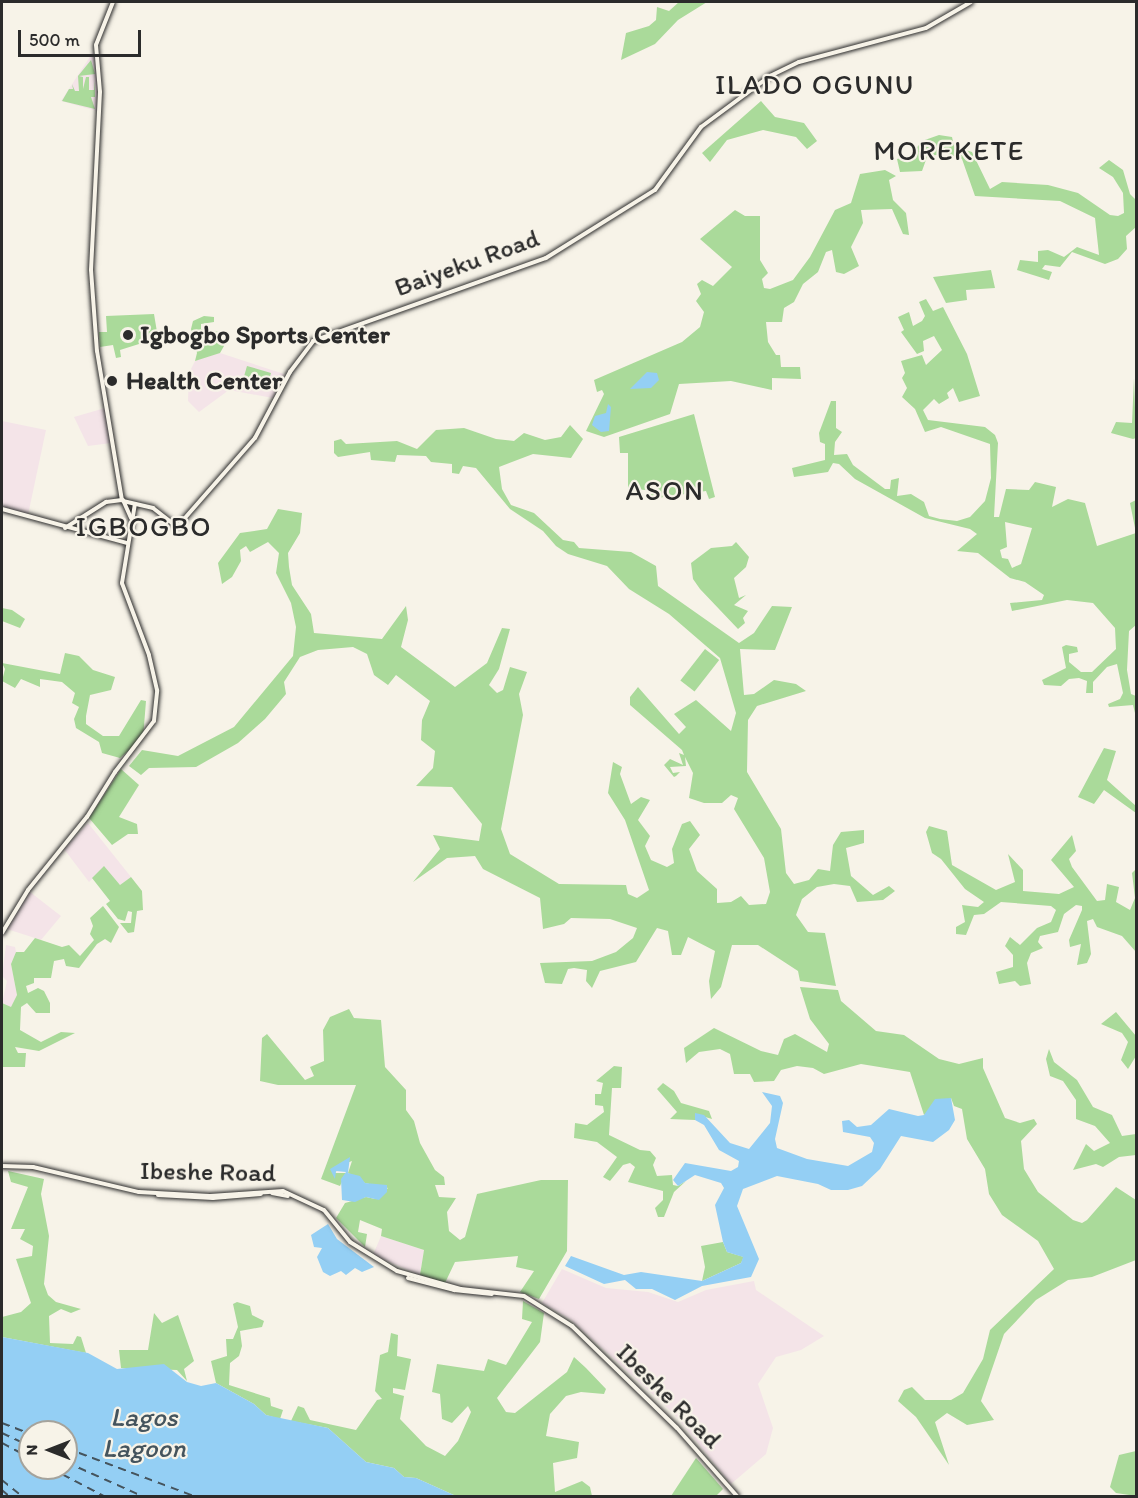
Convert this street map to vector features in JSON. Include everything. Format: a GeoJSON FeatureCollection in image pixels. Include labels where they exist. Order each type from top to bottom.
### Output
{"type":"FeatureCollection","features":[{"type":"Feature","properties":{"kind":"main road"},"geometry":{"type":"LineString","coordinates":[[113,2],[96,45],[100,92],[91,270],[96,344],[121,500],[131,519]]}},
{"type":"Feature","properties":{"kind":"main road","name":"Baiyeku Road"},"geometry":{"type":"LineString","coordinates":[[135,504],[153,508],[177,527],[255,438],[283,386],[313,342],[544,259],[649,194],[666,178],[701,127],[770,75],[799,62],[926,28],[971,2]]}},
{"type":"Feature","properties":{"kind":"main road"},"geometry":{"type":"LineString","coordinates":[[2,933],[28,890],[101,795],[115,772],[148,733],[158,703],[146,642],[122,583],[135,504],[121,500],[106,502],[65,528]]}},
{"type":"Feature","properties":{"kind":"main road"},"geometry":{"type":"LineString","coordinates":[[2,509],[65,528],[128,543]]}},
{"type":"Feature","properties":{"kind":"main road"},"geometry":{"type":"LineString","coordinates":[[2,928],[65,842]]}},
{"type":"Feature","properties":{"kind":"main road","name":"Ibeshe Road"},"geometry":{"type":"LineString","coordinates":[[2,1167],[27,1168],[139,1194],[201,1198],[285,1194],[320,1210],[351,1246],[396,1274],[454,1290],[522,1298],[570,1326],[674,1428],[736,1497]]}},
{"type":"Feature","properties":{"kind":"shaded area"},"geometry":{"type":"Polygon","coordinates":[[[93,52],[98,86],[97,111],[61,101],[93,52]]]}},
{"type":"Feature","properties":{"kind":"shaded area"},"geometry":{"type":"Polygon","coordinates":[[[217,352],[284,374],[273,398],[229,390],[199,412],[188,401],[189,373],[195,361],[217,352]]]}},
{"type":"Feature","properties":{"kind":"shaded area"},"geometry":{"type":"Polygon","coordinates":[[[105,408],[111,443],[88,446],[74,417],[105,408]]]}},
{"type":"Feature","properties":{"kind":"shaded area"},"geometry":{"type":"Polygon","coordinates":[[[2,421],[46,430],[28,515],[2,507],[2,421]]]}},
{"type":"Feature","properties":{"kind":"shaded area"},"geometry":{"type":"Polygon","coordinates":[[[88,823],[131,877],[120,885],[104,867],[89,882],[64,849],[88,823]]]}},
{"type":"Feature","properties":{"kind":"shaded area"},"geometry":{"type":"Polygon","coordinates":[[[30,892],[61,916],[41,940],[7,929],[30,892]]]}},
{"type":"Feature","properties":{"kind":"shaded area"},"geometry":{"type":"Polygon","coordinates":[[[6,945],[15,947],[16,952],[11,964],[17,995],[11,1008],[2,1003],[7,981],[2,976],[6,945]]]}},
{"type":"Feature","properties":{"kind":"shaded area"},"geometry":{"type":"Polygon","coordinates":[[[381,1236],[424,1250],[420,1275],[373,1255],[381,1236]]]}},
{"type":"Feature","properties":{"kind":"shaded area"},"geometry":{"type":"Polygon","coordinates":[[[562,1269],[606,1288],[648,1292],[678,1302],[706,1290],[754,1281],[756,1290],[824,1336],[801,1350],[776,1357],[758,1384],[773,1428],[766,1454],[731,1484],[674,1414],[570,1319],[542,1303],[562,1269]]]}},
{"type":"Feature","properties":{"kind":"green space"},"geometry":{"type":"Polygon","coordinates":[[[679,2],[707,2],[678,20],[655,44],[621,60],[626,33],[649,26],[656,20],[657,7],[669,11],[679,2]]]}},
{"type":"Feature","properties":{"kind":"green space"},"geometry":{"type":"Polygon","coordinates":[[[91,60],[95,74],[79,76],[83,77],[83,89],[86,77],[89,77],[89,90],[94,90],[95,81],[95,97],[91,97],[95,109],[62,101],[69,89],[73,89],[72,84],[75,91],[79,91],[78,76],[91,60]]]}},
{"type":"Feature","properties":{"kind":"green space"},"geometry":{"type":"Polygon","coordinates":[[[761,101],[775,117],[804,123],[817,141],[807,149],[796,137],[763,130],[727,140],[710,162],[702,153],[761,101]]]}},
{"type":"Feature","properties":{"kind":"green space"},"geometry":{"type":"Polygon","coordinates":[[[939,135],[952,137],[954,146],[972,152],[990,189],[1002,182],[1048,185],[1078,193],[1110,215],[1118,216],[1124,213],[1123,193],[1113,177],[1099,168],[1109,160],[1123,170],[1130,194],[1136,200],[1136,227],[1126,236],[1127,249],[1118,259],[1105,264],[1072,252],[1060,267],[1045,265],[1042,269],[1052,272],[1049,280],[1017,270],[1020,260],[1038,262],[1038,251],[1048,250],[1064,257],[1077,247],[1099,255],[1095,218],[1060,201],[975,196],[962,159],[945,153],[927,157],[922,171],[900,172],[897,159],[911,155],[922,141],[939,135]]]}},
{"type":"Feature","properties":{"kind":"green space"},"geometry":{"type":"Polygon","coordinates":[[[885,170],[896,176],[889,180],[893,200],[906,213],[909,235],[903,234],[892,209],[861,210],[863,223],[851,247],[859,266],[844,274],[836,272],[832,250],[826,252],[818,272],[803,284],[794,302],[784,308],[782,322],[766,322],[768,342],[776,355],[780,355],[781,367],[800,367],[801,379],[772,378],[772,390],[731,381],[679,384],[670,414],[604,437],[586,431],[604,394],[602,390],[597,392],[594,380],[682,342],[700,327],[704,312],[696,301],[701,294],[697,284],[702,280],[713,286],[732,267],[700,239],[735,210],[745,216],[760,216],[760,260],[768,273],[762,279],[764,288],[770,289],[793,280],[810,257],[835,210],[851,203],[860,174],[885,170]]]}},
{"type":"Feature","properties":{"kind":"green space"},"geometry":{"type":"Polygon","coordinates":[[[991,270],[995,288],[966,290],[967,300],[946,303],[933,277],[991,270]]]}},
{"type":"Feature","properties":{"kind":"green space"},"geometry":{"type":"Polygon","coordinates":[[[926,299],[933,311],[943,307],[967,354],[980,396],[959,402],[953,388],[947,393],[949,398],[939,404],[934,399],[923,410],[928,420],[985,427],[995,435],[998,443],[994,517],[999,517],[1006,489],[1029,490],[1035,482],[1056,487],[1052,507],[1068,499],[1085,503],[1097,546],[1136,533],[1136,625],[1129,631],[1127,670],[1131,694],[1136,696],[1136,717],[1133,705],[1109,707],[1108,704],[1120,699],[1123,693],[1117,664],[1107,667],[1093,682],[1093,693],[1086,693],[1087,681],[1079,678],[1069,679],[1061,686],[1044,685],[1042,680],[1066,668],[1062,647],[1066,645],[1077,647],[1078,652],[1069,654],[1069,662],[1081,672],[1092,672],[1116,649],[1115,628],[1093,603],[1067,600],[1012,611],[1010,603],[1042,600],[1044,595],[1025,582],[1010,578],[978,553],[957,551],[977,534],[970,529],[925,518],[855,479],[839,464],[833,463],[828,472],[794,477],[792,468],[825,460],[825,444],[820,442],[819,433],[831,401],[836,401],[836,428],[842,432],[835,442],[834,455],[847,454],[853,465],[885,489],[890,489],[891,480],[899,478],[897,496],[911,494],[924,502],[929,516],[957,521],[970,517],[985,501],[991,478],[990,444],[941,427],[925,432],[915,409],[902,397],[907,388],[902,378],[905,373],[901,361],[922,355],[926,365],[942,350],[934,336],[923,341],[924,351],[917,354],[901,332],[904,330],[898,317],[909,312],[913,326],[922,321],[925,316],[919,302],[926,299]],[[1005,522],[1007,547],[1000,550],[1002,558],[1008,559],[1012,568],[1021,564],[1032,528],[1005,522]]]}},
{"type":"Feature","properties":{"kind":"green space","name":"Igbogbo Sports Center"},"geometry":{"type":"Polygon","coordinates":[[[154,314],[158,338],[120,350],[121,357],[116,358],[113,345],[100,347],[99,332],[107,332],[106,316],[154,314]]]}},
{"type":"Feature","properties":{"kind":"green space"},"geometry":{"type":"Polygon","coordinates":[[[204,316],[214,317],[214,322],[201,324],[201,329],[219,332],[224,346],[220,353],[195,361],[197,353],[191,329],[193,321],[204,316]]]}},
{"type":"Feature","properties":{"kind":"green space"},"geometry":{"type":"Polygon","coordinates":[[[247,366],[271,373],[266,390],[242,383],[247,366]]]}},
{"type":"Feature","properties":{"kind":"green space"},"geometry":{"type":"Polygon","coordinates":[[[1134,378],[1136,438],[1133,439],[1111,433],[1116,422],[1132,423],[1134,378]]]}},
{"type":"Feature","properties":{"kind":"green space"},"geometry":{"type":"Polygon","coordinates":[[[694,414],[715,497],[709,499],[706,491],[650,499],[647,490],[628,489],[628,453],[620,453],[619,437],[694,414]]]}},
{"type":"Feature","properties":{"kind":"green space"},"geometry":{"type":"Polygon","coordinates":[[[570,425],[583,439],[571,458],[533,454],[499,467],[502,489],[511,505],[534,513],[563,540],[574,542],[579,548],[631,552],[656,566],[658,586],[739,643],[754,633],[772,606],[792,607],[775,650],[740,649],[744,695],[754,694],[774,680],[796,684],[806,691],[757,706],[748,720],[747,772],[781,829],[786,873],[794,884],[809,880],[818,869],[830,871],[833,845],[841,832],[864,830],[864,843],[846,848],[851,876],[873,895],[889,886],[895,891],[883,900],[857,902],[850,886],[834,884],[817,887],[802,899],[796,915],[808,932],[825,933],[836,986],[800,981],[798,971],[758,945],[732,945],[721,987],[711,999],[709,981],[715,951],[688,937],[681,955],[672,955],[668,931],[657,928],[636,962],[600,971],[592,988],[586,981],[587,970],[574,968],[568,969],[562,984],[545,983],[540,963],[592,961],[616,952],[633,938],[637,928],[610,919],[571,918],[564,924],[543,929],[540,898],[483,869],[475,856],[447,858],[413,882],[440,849],[433,835],[479,841],[482,824],[452,787],[416,786],[433,768],[435,751],[421,740],[422,720],[430,701],[396,675],[388,685],[374,675],[367,654],[353,647],[318,650],[300,657],[284,682],[286,694],[265,719],[238,743],[196,767],[149,768],[141,775],[129,766],[142,750],[178,756],[234,727],[293,656],[296,627],[291,603],[276,573],[279,553],[268,542],[250,552],[246,546],[240,550],[241,561],[232,577],[222,584],[218,563],[240,533],[267,529],[278,509],[302,513],[300,533],[288,553],[289,567],[292,585],[311,614],[314,633],[382,639],[406,606],[408,620],[401,647],[455,687],[487,663],[502,628],[510,629],[499,669],[489,685],[497,693],[503,690],[510,667],[527,672],[519,694],[523,715],[501,829],[510,854],[559,884],[626,885],[628,894],[637,898],[649,890],[625,820],[608,793],[613,762],[622,767],[620,774],[631,804],[641,797],[650,800],[638,820],[650,836],[645,846],[651,860],[667,867],[674,863],[672,849],[682,824],[690,821],[700,835],[689,849],[697,871],[717,889],[717,903],[731,902],[741,896],[749,905],[766,904],[770,892],[764,858],[734,809],[738,798],[731,795],[722,803],[704,803],[689,798],[693,773],[685,757],[686,766],[670,767],[673,773],[680,772],[674,777],[664,765],[670,759],[683,765],[679,753],[684,755],[682,750],[630,705],[630,697],[638,687],[679,734],[686,727],[674,714],[696,700],[731,731],[736,713],[720,658],[669,614],[629,589],[607,566],[568,554],[556,546],[543,531],[510,509],[476,468],[463,466],[459,474],[452,473],[452,464],[431,462],[426,456],[397,455],[395,462],[371,460],[370,452],[338,457],[334,453],[334,441],[341,439],[346,444],[397,441],[417,449],[436,430],[464,428],[496,439],[514,441],[524,433],[545,440],[561,437],[570,425]]]}},
{"type":"Feature","properties":{"kind":"green space"},"geometry":{"type":"Polygon","coordinates":[[[1136,500],[1136,533],[1130,503],[1136,500]]]}},
{"type":"Feature","properties":{"kind":"green space"},"geometry":{"type":"Polygon","coordinates":[[[736,542],[749,557],[746,567],[734,578],[739,598],[746,595],[734,605],[748,611],[743,618],[745,623],[738,629],[700,589],[693,579],[691,563],[711,548],[732,546],[736,542]]]}},
{"type":"Feature","properties":{"kind":"green space"},"geometry":{"type":"Polygon","coordinates":[[[2,608],[12,610],[25,619],[20,628],[2,621],[2,608]]]}},
{"type":"Feature","properties":{"kind":"green space"},"geometry":{"type":"Polygon","coordinates":[[[705,649],[719,660],[695,692],[680,681],[705,649]]]}},
{"type":"Feature","properties":{"kind":"green space"},"geometry":{"type":"Polygon","coordinates":[[[65,653],[79,656],[93,670],[115,677],[111,690],[90,695],[86,724],[103,736],[119,736],[141,700],[146,701],[143,738],[120,758],[102,753],[99,742],[76,728],[74,719],[79,707],[72,703],[75,693],[62,682],[40,679],[40,687],[21,679],[15,688],[2,681],[5,669],[2,663],[60,674],[65,653]]]}},
{"type":"Feature","properties":{"kind":"green space"},"geometry":{"type":"Polygon","coordinates":[[[1104,748],[1116,751],[1107,780],[1136,806],[1136,813],[1104,790],[1094,804],[1078,797],[1104,748]]]}},
{"type":"Feature","properties":{"kind":"green space"},"geometry":{"type":"Polygon","coordinates":[[[121,769],[139,785],[119,817],[137,824],[138,834],[128,834],[112,845],[89,818],[121,769]]]}},
{"type":"Feature","properties":{"kind":"green space"},"geometry":{"type":"Polygon","coordinates":[[[929,826],[947,831],[952,865],[996,890],[1015,882],[1008,854],[1023,870],[1023,891],[1059,894],[1074,887],[1051,860],[1072,835],[1076,851],[1069,859],[1072,867],[1097,901],[1105,900],[1107,884],[1119,887],[1116,902],[1130,910],[1135,898],[1132,873],[1136,869],[1136,952],[1122,936],[1097,927],[1093,919],[1087,921],[1091,954],[1087,963],[1077,965],[1081,944],[1070,947],[1069,940],[1082,910],[1082,906],[1076,905],[1064,914],[1058,932],[1040,936],[1038,942],[1043,948],[1031,953],[1027,963],[1031,984],[1020,986],[1015,981],[999,984],[996,972],[1013,967],[1013,955],[1005,946],[1010,937],[1020,945],[1037,928],[1051,922],[1056,910],[1051,906],[1001,902],[984,914],[974,915],[966,935],[956,934],[956,927],[965,922],[962,905],[978,907],[984,902],[965,889],[941,859],[932,853],[926,832],[929,826]]]}},
{"type":"Feature","properties":{"kind":"green space"},"geometry":{"type":"Polygon","coordinates":[[[104,866],[120,885],[131,877],[142,891],[143,910],[137,911],[134,932],[128,933],[120,923],[131,923],[132,912],[128,911],[125,921],[118,919],[106,904],[110,901],[92,878],[104,866]]]}},
{"type":"Feature","properties":{"kind":"green space"},"geometry":{"type":"Polygon","coordinates":[[[103,906],[119,927],[111,943],[105,939],[97,944],[79,968],[66,966],[64,959],[54,961],[51,978],[34,978],[34,983],[26,986],[28,993],[38,988],[44,991],[50,1003],[50,1013],[36,1013],[27,1003],[21,1007],[20,1030],[41,1042],[61,1032],[75,1033],[39,1051],[15,1047],[18,1053],[26,1053],[25,1067],[2,1067],[2,1003],[11,1007],[17,995],[11,964],[16,952],[24,952],[35,938],[62,947],[69,945],[80,956],[94,940],[90,934],[93,926],[90,918],[103,906]]]}},
{"type":"Feature","properties":{"kind":"green space"},"geometry":{"type":"Polygon","coordinates":[[[800,987],[838,990],[841,1001],[876,1031],[904,1035],[939,1059],[959,1064],[983,1058],[983,1068],[1005,1118],[1020,1123],[1034,1119],[1037,1124],[1021,1141],[1024,1169],[1038,1192],[1073,1220],[1082,1223],[1087,1220],[1116,1187],[1136,1200],[1136,1260],[1092,1277],[1068,1280],[1036,1300],[1004,1334],[981,1401],[994,1420],[967,1425],[947,1413],[935,1422],[949,1465],[916,1417],[898,1401],[904,1390],[912,1387],[925,1400],[951,1400],[963,1393],[983,1359],[990,1330],[1054,1269],[1038,1241],[1002,1215],[989,1194],[985,1169],[967,1139],[962,1109],[954,1106],[951,1098],[924,1115],[910,1072],[861,1064],[824,1074],[813,1068],[797,1066],[781,1070],[774,1081],[754,1082],[750,1074],[734,1074],[730,1054],[720,1049],[699,1052],[686,1063],[684,1048],[714,1028],[761,1051],[778,1055],[784,1039],[795,1034],[827,1052],[829,1044],[810,1019],[800,987]]]}},
{"type":"Feature","properties":{"kind":"green space"},"geometry":{"type":"Polygon","coordinates":[[[349,1009],[354,1018],[381,1020],[385,1067],[406,1090],[406,1110],[414,1121],[420,1143],[435,1170],[444,1177],[445,1185],[435,1185],[439,1197],[456,1198],[447,1212],[449,1231],[460,1240],[465,1237],[477,1194],[541,1180],[568,1180],[567,1251],[539,1299],[520,1292],[534,1271],[516,1267],[518,1256],[455,1262],[445,1283],[420,1275],[424,1250],[381,1236],[382,1229],[360,1220],[358,1232],[367,1234],[365,1247],[336,1218],[345,1203],[366,1197],[375,1199],[388,1188],[365,1183],[348,1173],[352,1161],[341,1165],[335,1173],[346,1173],[340,1186],[321,1179],[356,1085],[278,1085],[260,1081],[262,1038],[267,1034],[305,1080],[314,1076],[310,1067],[324,1061],[323,1030],[330,1017],[349,1009]]]}},
{"type":"Feature","properties":{"kind":"green space"},"geometry":{"type":"Polygon","coordinates":[[[1116,1012],[1136,1036],[1136,1056],[1128,1069],[1121,1060],[1128,1042],[1122,1033],[1101,1024],[1116,1012]]]}},
{"type":"Feature","properties":{"kind":"green space"},"geometry":{"type":"Polygon","coordinates":[[[1049,1049],[1054,1062],[1077,1080],[1093,1107],[1112,1115],[1122,1136],[1136,1134],[1136,1155],[1119,1157],[1103,1167],[1096,1164],[1073,1170],[1086,1144],[1094,1151],[1110,1143],[1095,1126],[1076,1119],[1076,1100],[1063,1081],[1050,1076],[1046,1059],[1049,1049]]]}},
{"type":"Feature","properties":{"kind":"green space"},"geometry":{"type":"Polygon","coordinates":[[[614,1066],[622,1067],[621,1088],[612,1088],[609,1135],[640,1150],[650,1151],[656,1158],[653,1165],[657,1176],[672,1175],[673,1185],[678,1186],[686,1181],[674,1192],[664,1217],[658,1217],[655,1208],[663,1200],[663,1191],[628,1182],[635,1167],[630,1163],[623,1165],[610,1181],[603,1177],[617,1157],[597,1142],[574,1138],[575,1123],[587,1125],[604,1112],[603,1106],[595,1105],[595,1094],[601,1094],[603,1083],[596,1081],[614,1066]]]}},
{"type":"Feature","properties":{"kind":"green space"},"geometry":{"type":"Polygon","coordinates":[[[663,1083],[674,1091],[681,1103],[709,1111],[712,1119],[695,1114],[695,1120],[670,1119],[677,1112],[657,1089],[663,1083]]]}},
{"type":"Feature","properties":{"kind":"green space"},"geometry":{"type":"Polygon","coordinates":[[[8,1171],[44,1179],[41,1194],[49,1236],[44,1284],[48,1295],[56,1302],[81,1309],[71,1313],[61,1309],[49,1316],[50,1343],[73,1344],[77,1336],[81,1337],[86,1353],[2,1337],[2,1317],[21,1312],[31,1303],[16,1259],[32,1256],[33,1246],[20,1239],[25,1229],[11,1229],[28,1187],[11,1182],[8,1171]]]}},
{"type":"Feature","properties":{"kind":"green space"},"geometry":{"type":"Polygon","coordinates":[[[723,1242],[727,1252],[744,1257],[741,1263],[702,1281],[705,1267],[701,1246],[723,1242]]]}},
{"type":"Feature","properties":{"kind":"green space"},"geometry":{"type":"Polygon","coordinates":[[[523,1301],[544,1313],[540,1342],[497,1398],[506,1412],[515,1413],[567,1372],[574,1357],[586,1368],[606,1389],[604,1394],[581,1392],[566,1396],[550,1414],[546,1436],[579,1442],[577,1458],[553,1463],[555,1492],[582,1481],[590,1487],[592,1496],[456,1496],[416,1478],[404,1477],[394,1468],[366,1462],[328,1428],[291,1421],[298,1406],[304,1408],[310,1420],[356,1430],[377,1400],[382,1399],[375,1391],[380,1355],[388,1352],[391,1333],[398,1335],[397,1356],[411,1359],[405,1390],[393,1388],[393,1393],[404,1396],[400,1419],[426,1446],[445,1456],[458,1441],[471,1412],[468,1406],[452,1423],[442,1419],[440,1394],[432,1392],[437,1364],[484,1371],[488,1359],[506,1365],[532,1322],[522,1319],[523,1301]]]}},
{"type":"Feature","properties":{"kind":"green space"},"geometry":{"type":"Polygon","coordinates":[[[237,1302],[250,1306],[252,1315],[264,1321],[262,1327],[240,1331],[242,1346],[239,1356],[230,1363],[229,1385],[270,1398],[271,1406],[283,1410],[280,1419],[266,1415],[254,1404],[216,1383],[211,1361],[227,1356],[226,1339],[233,1339],[238,1327],[233,1304],[237,1302]]]}},
{"type":"Feature","properties":{"kind":"green space"},"geometry":{"type":"Polygon","coordinates":[[[154,1313],[162,1323],[178,1315],[194,1361],[184,1369],[187,1381],[177,1370],[121,1368],[119,1350],[148,1350],[154,1313]]]}},
{"type":"Feature","properties":{"kind":"green space"},"geometry":{"type":"Polygon","coordinates":[[[1136,1451],[1136,1496],[1116,1493],[1110,1487],[1119,1455],[1136,1451]]]}},
{"type":"Feature","properties":{"kind":"green space"},"geometry":{"type":"Polygon","coordinates":[[[696,1458],[723,1489],[716,1496],[671,1496],[696,1458]]]}},
{"type":"Feature","properties":{"kind":"water"},"geometry":{"type":"Polygon","coordinates":[[[647,372],[657,373],[659,380],[651,388],[630,389],[647,372]]]}},
{"type":"Feature","properties":{"kind":"water"},"geometry":{"type":"Polygon","coordinates":[[[608,404],[611,407],[609,431],[601,432],[592,425],[595,416],[606,413],[608,404]]]}},
{"type":"Feature","properties":{"kind":"water"},"geometry":{"type":"Polygon","coordinates":[[[762,1092],[780,1096],[783,1103],[775,1139],[777,1148],[807,1159],[848,1166],[872,1152],[874,1143],[870,1137],[843,1132],[842,1121],[849,1120],[857,1127],[871,1125],[889,1109],[918,1116],[924,1115],[935,1099],[951,1098],[955,1120],[949,1130],[933,1142],[901,1136],[880,1169],[862,1186],[848,1190],[831,1190],[818,1184],[777,1176],[743,1189],[737,1206],[759,1259],[751,1277],[702,1286],[675,1300],[652,1289],[636,1289],[625,1280],[604,1284],[565,1266],[571,1256],[624,1275],[641,1272],[702,1281],[741,1263],[743,1257],[727,1252],[723,1242],[715,1205],[724,1188],[721,1183],[695,1175],[678,1186],[673,1180],[685,1163],[731,1171],[738,1167],[739,1161],[719,1150],[704,1125],[695,1120],[695,1113],[704,1115],[730,1143],[749,1149],[770,1123],[772,1106],[762,1092]]]}},
{"type":"Feature","properties":{"kind":"water"},"geometry":{"type":"Polygon","coordinates":[[[350,1157],[348,1173],[360,1176],[365,1183],[387,1185],[387,1192],[379,1200],[366,1197],[355,1202],[342,1200],[341,1179],[346,1172],[336,1171],[335,1179],[330,1169],[350,1157]]]}},
{"type":"Feature","properties":{"kind":"water"},"geometry":{"type":"Polygon","coordinates":[[[328,1224],[337,1239],[374,1267],[362,1272],[355,1268],[346,1275],[341,1271],[330,1276],[323,1272],[317,1257],[322,1248],[314,1247],[311,1235],[328,1224]]]}},
{"type":"Feature","properties":{"kind":"water","name":"Lagos Lagoon"},"geometry":{"type":"Polygon","coordinates":[[[2,1337],[88,1353],[117,1369],[164,1364],[187,1382],[201,1386],[216,1383],[254,1404],[266,1415],[328,1428],[366,1462],[394,1468],[404,1477],[416,1478],[456,1496],[2,1496],[2,1337]]]}},
{"type":"Feature","properties":{"kind":"ferry route"},"geometry":{"type":"LineString","coordinates":[[2,1423],[18,1429]]}},
{"type":"Feature","properties":{"kind":"ferry route"},"geometry":{"type":"LineString","coordinates":[[2,1433],[18,1440]]}},
{"type":"Feature","properties":{"kind":"ferry route"},"geometry":{"type":"LineString","coordinates":[[2,1443],[18,1452]]}},
{"type":"Feature","properties":{"kind":"ferry route"},"geometry":{"type":"LineString","coordinates":[[78,1452],[194,1496]]}},
{"type":"Feature","properties":{"kind":"ferry route"},"geometry":{"type":"LineString","coordinates":[[78,1467],[142,1496]]}},
{"type":"Feature","properties":{"kind":"ferry route"},"geometry":{"type":"LineString","coordinates":[[2,1480],[22,1496]]}},
{"type":"Feature","properties":{"kind":"ferry route"},"geometry":{"type":"LineString","coordinates":[[73,1480],[104,1496]]}},
{"type":"Feature","properties":{"kind":"ferry route"},"geometry":{"type":"LineString","coordinates":[[2,1490],[9,1496]]}},
{"type":"Feature","properties":{"kind":"place","name":"Igbogbo Sports Center"},"geometry":{"type":"Point","coordinates":[128,335]}},
{"type":"Feature","properties":{"kind":"place","name":"Health Center"},"geometry":{"type":"Point","coordinates":[112,381]}},
{"type":"Feature","properties":{"kind":"district","name":"ILADO OGUNU"},"geometry":{"type":"Point","coordinates":[815,84]}},
{"type":"Feature","properties":{"kind":"district","name":"MOREKETE"},"geometry":{"type":"Point","coordinates":[949,150]}},
{"type":"Feature","properties":{"kind":"district","name":"ASON"},"geometry":{"type":"Point","coordinates":[665,490]}},
{"type":"Feature","properties":{"kind":"district","name":"IGBOGBO"},"geometry":{"type":"Point","coordinates":[144,526]}}]}
